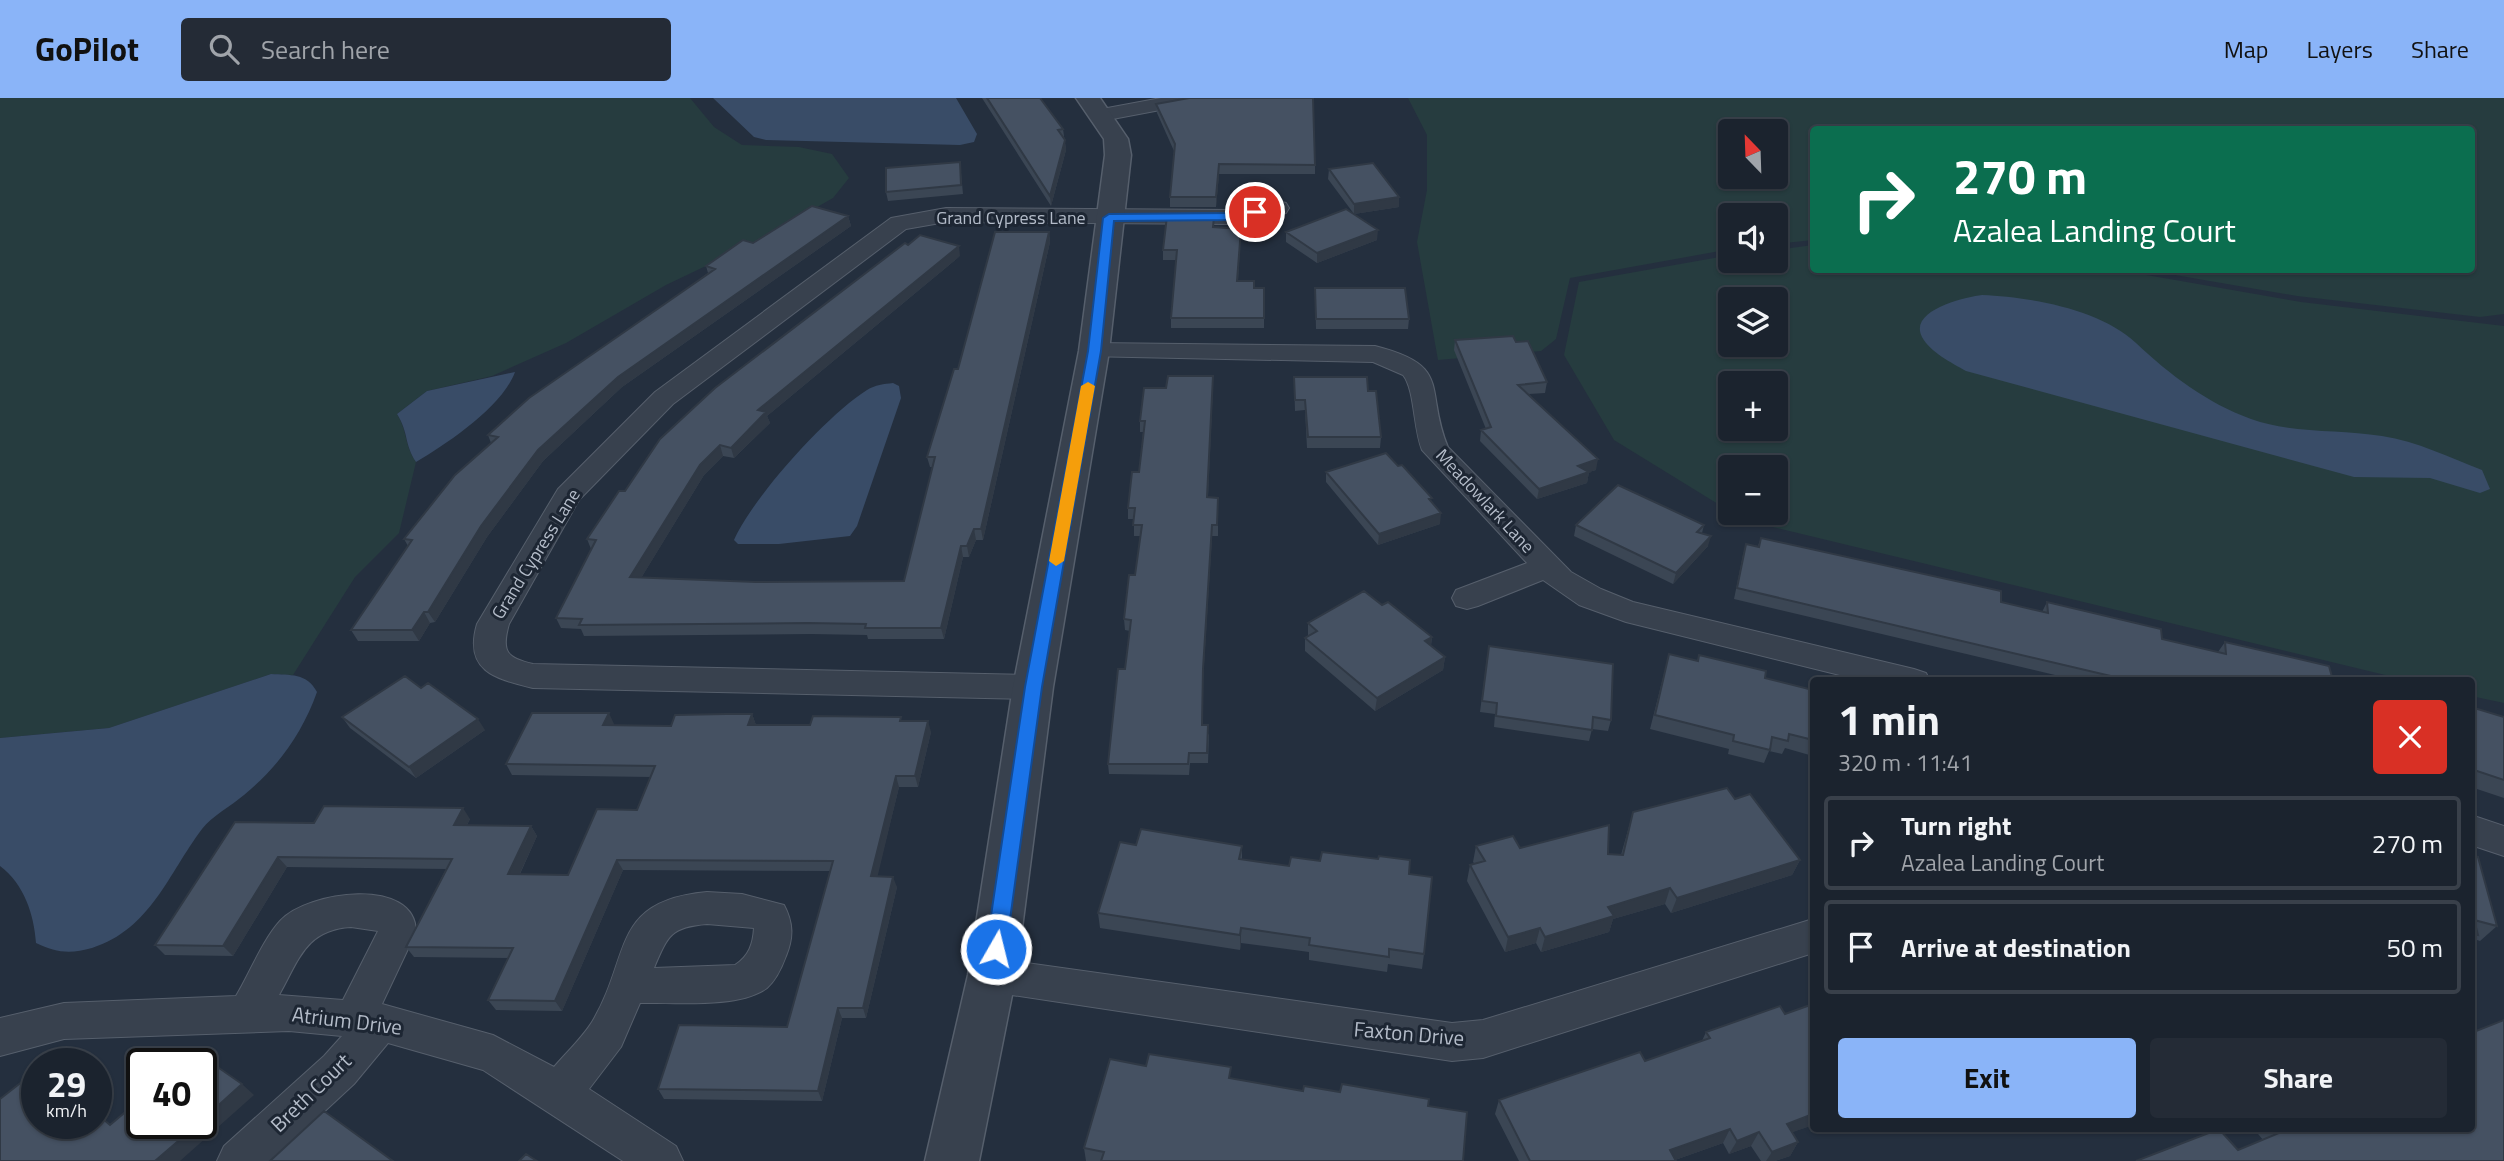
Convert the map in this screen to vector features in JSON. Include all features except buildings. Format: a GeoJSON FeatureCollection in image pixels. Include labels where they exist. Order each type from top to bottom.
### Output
{"type":"FeatureCollection","features":[{"type":"Feature","properties":{"kind":"street"},"geometry":{"type":"LineString","coordinates":[[953,1161],[992,975],[1034,687],[1094,351],[1118,155],[1116,139],[1095,107],[1192,98]]}},
{"type":"Feature","properties":{"kind":"street"},"geometry":{"type":"LineString","coordinates":[[1109,218],[1233,217],[1278,208]]}},
{"type":"Feature","properties":{"kind":"street","name":"Grand Cypress Lane"},"geometry":{"type":"LineString","coordinates":[[1034,687],[533,676],[502,668],[489,649],[489,636],[492,624],[568,495],[654,407],[899,223],[946,215],[1109,218]]}},
{"type":"Feature","properties":{"kind":"street","name":"Meadowlark Lane"},"geometry":{"type":"LineString","coordinates":[[1094,351],[1375,354],[1402,362],[1419,375],[1424,388],[1428,430],[1436,450],[1560,579],[1590,597],[1626,611],[1898,677]]}},
{"type":"Feature","properties":{"kind":"street"},"geometry":{"type":"LineString","coordinates":[[1467,598],[1547,567]]}},
{"type":"Feature","properties":{"kind":"street"},"geometry":{"type":"LineString","coordinates":[[2475,831],[2504,841]]}},
{"type":"Feature","properties":{"kind":"street","name":"Breth Court"},"geometry":{"type":"LineString","coordinates":[[239,1161],[339,1070],[367,1021],[397,932],[397,921],[390,914],[333,911],[303,923],[293,933],[248,1014]]}},
{"type":"Feature","properties":{"kind":"street","name":"Faxton Drive"},"geometry":{"type":"LineString","coordinates":[[992,975],[1452,1042],[1483,1039],[1810,937]]}},
{"type":"Feature","properties":{"kind":"street"},"geometry":{"type":"LineString","coordinates":[[559,1093],[607,1034],[630,986]]}},
{"type":"Feature","properties":{"kind":"street","name":"Atrium Drive"},"geometry":{"type":"LineString","coordinates":[[0,1037],[64,1021],[289,1013],[367,1021],[494,1054],[559,1093],[661,1161]]}},
{"type":"Feature","properties":{"kind":"green space"},"geometry":{"type":"Polygon","coordinates":[[[0,98],[690,98],[714,127],[742,145],[799,147],[832,154],[849,178],[833,198],[756,242],[666,285],[566,343],[492,376],[427,391],[397,414],[416,462],[399,533],[355,577],[293,675],[271,674],[109,728],[0,738],[0,98]]]}},
{"type":"Feature","properties":{"kind":"green space"},"geometry":{"type":"Polygon","coordinates":[[[1408,98],[2504,98],[2504,314],[2480,317],[2297,296],[2163,273],[2475,273],[2475,126],[1810,126],[1810,240],[1788,243],[1788,203],[1718,203],[1718,251],[1570,278],[1556,339],[1541,351],[1438,360],[1417,242],[1427,190],[1427,135],[1408,98]]]}},
{"type":"Feature","properties":{"kind":"green space"},"geometry":{"type":"Polygon","coordinates":[[[1810,245],[1810,273],[2135,273],[2301,302],[2504,326],[2504,703],[2475,697],[2475,677],[2393,677],[1765,525],[1788,525],[1788,455],[1718,455],[1718,504],[1614,440],[1564,355],[1579,282],[1718,257],[1718,273],[1788,273],[1788,248],[1810,245]]]}},
{"type":"Feature","properties":{"kind":"water"},"geometry":{"type":"Polygon","coordinates":[[[713,98],[956,98],[977,134],[974,142],[960,145],[766,140],[754,137],[713,98]]]}},
{"type":"Feature","properties":{"kind":"water"},"geometry":{"type":"Polygon","coordinates":[[[1982,295],[2042,302],[2104,321],[2121,331],[2190,387],[2219,405],[2251,419],[2283,427],[2395,438],[2482,470],[2490,489],[2480,493],[2430,478],[2354,477],[1966,371],[1930,348],[1922,337],[1920,328],[1923,319],[1931,312],[1952,302],[1982,295]]]}},
{"type":"Feature","properties":{"kind":"water"},"geometry":{"type":"Polygon","coordinates":[[[515,372],[509,385],[487,411],[458,435],[416,462],[397,414],[427,391],[515,372]]]}},
{"type":"Feature","properties":{"kind":"water"},"geometry":{"type":"Polygon","coordinates":[[[893,383],[899,386],[901,398],[857,526],[850,536],[779,544],[738,544],[734,540],[757,502],[812,437],[867,390],[893,383]]]}},
{"type":"Feature","properties":{"kind":"water"},"geometry":{"type":"Polygon","coordinates":[[[271,674],[303,678],[317,692],[296,736],[268,773],[206,824],[156,898],[129,928],[92,948],[77,951],[57,951],[36,943],[26,900],[15,882],[0,866],[0,738],[109,728],[271,674]]]}},
{"type":"Feature","properties":{"kind":"slow traffic"},"geometry":{"type":"LineString","coordinates":[[1056,561],[1088,386]]}},
{"type":"Feature","properties":{"kind":"route"},"geometry":{"type":"LineString","coordinates":[[996,949],[1034,687],[1094,351],[1109,218],[1233,217],[1255,212]]}}]}
